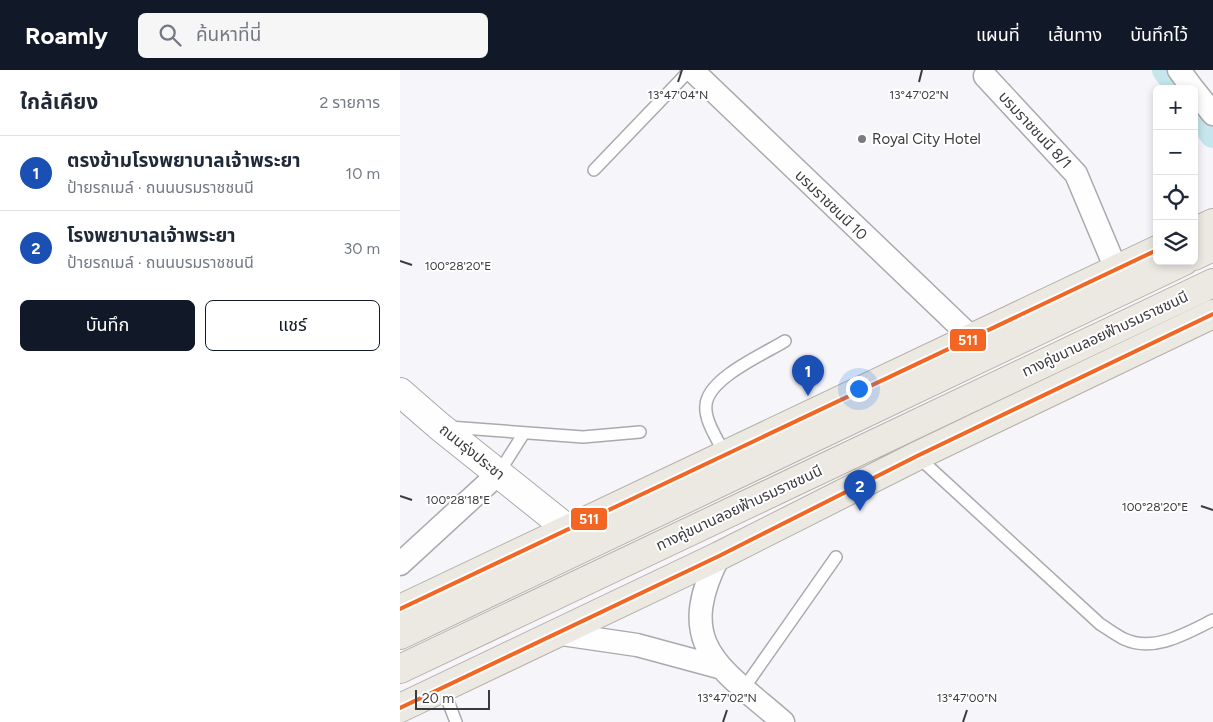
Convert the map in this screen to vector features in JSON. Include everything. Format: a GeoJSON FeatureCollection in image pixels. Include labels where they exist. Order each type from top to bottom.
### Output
{"type":"FeatureCollection","features":[{"type":"Feature","properties":{"kind":"main road"},"geometry":{"type":"LineString","coordinates":[[1198,230],[1213,223]]}},
{"type":"Feature","properties":{"kind":"main road"},"geometry":{"type":"LineString","coordinates":[[1198,254],[1213,248]]}},
{"type":"Feature","properties":{"kind":"main road"},"geometry":{"type":"LineString","coordinates":[[400,609],[1153,252]]}},
{"type":"Feature","properties":{"kind":"main road","name":"ทางคู่ขนานลอยฟ้าบรมราชชนนี"},"geometry":{"type":"LineString","coordinates":[[400,635],[1176,265]]}},
{"type":"Feature","properties":{"kind":"main road","name":"ทางคู่ขนานลอยฟ้าบรมราชชนนี"},"geometry":{"type":"LineString","coordinates":[[400,669],[1213,283]]}},
{"type":"Feature","properties":{"kind":"main road"},"geometry":{"type":"LineString","coordinates":[[400,708],[719,556],[918,456],[1213,314]]}},
{"type":"Feature","properties":{"kind":"street","name":"บรมราชชนนี 10"},"geometry":{"type":"LineString","coordinates":[[691,70],[972,338]]}},
{"type":"Feature","properties":{"kind":"street"},"geometry":{"type":"LineString","coordinates":[[1179,70],[1191,85]]}},
{"type":"Feature","properties":{"kind":"street","name":"บรมราชชนนี 8/1"},"geometry":{"type":"LineString","coordinates":[[985,76],[1076,174],[1116,269]]}},
{"type":"Feature","properties":{"kind":"street"},"geometry":{"type":"LineString","coordinates":[[1198,94],[1213,114]]}},
{"type":"Feature","properties":{"kind":"street","name":"ถนนรุ่งประชา"},"geometry":{"type":"LineString","coordinates":[[400,392],[439,426],[569,530]]}},
{"type":"Feature","properties":{"kind":"street"},"geometry":{"type":"LineString","coordinates":[[400,564],[498,474]]}},
{"type":"Feature","properties":{"kind":"street"},"geometry":{"type":"LineString","coordinates":[[719,556],[705,583],[700,604],[699,623],[702,638],[722,668],[783,722]]}},
{"type":"Feature","properties":{"kind":"street"},"geometry":{"type":"LineString","coordinates":[[555,633],[637,645],[722,668]]}},
{"type":"Feature","properties":{"kind":"lane"},"geometry":{"type":"LineString","coordinates":[[594,170],[691,70]]}},
{"type":"Feature","properties":{"kind":"lane"},"geometry":{"type":"LineString","coordinates":[[725,455],[708,418],[706,405],[710,391],[731,373],[785,341]]}},
{"type":"Feature","properties":{"kind":"lane"},"geometry":{"type":"LineString","coordinates":[[439,426],[582,437],[640,432]]}},
{"type":"Feature","properties":{"kind":"lane"},"geometry":{"type":"LineString","coordinates":[[498,474],[524,433]]}},
{"type":"Feature","properties":{"kind":"lane"},"geometry":{"type":"LineString","coordinates":[[918,456],[1100,624],[1125,640],[1147,644],[1170,640],[1213,620]]}},
{"type":"Feature","properties":{"kind":"lane"},"geometry":{"type":"LineString","coordinates":[[744,688],[836,557]]}},
{"type":"Feature","properties":{"kind":"lane"},"geometry":{"type":"LineString","coordinates":[[443,688],[456,722]]}},
{"type":"Feature","properties":{"kind":"waterway"},"geometry":{"type":"LineString","coordinates":[[1165,70],[1176,85]]}},
{"type":"Feature","properties":{"kind":"waterway"},"geometry":{"type":"LineString","coordinates":[[1198,114],[1213,135]]}},
{"type":"Feature","properties":{"kind":"transit line","name":"511"},"geometry":{"type":"LineString","coordinates":[[400,609],[1153,252]]}},
{"type":"Feature","properties":{"kind":"transit line","name":"511"},"geometry":{"type":"LineString","coordinates":[[400,708],[719,556],[917,456],[1213,314]]}},
{"type":"Feature","properties":{"kind":"place","name":"Royal City Hotel"},"geometry":{"type":"Point","coordinates":[862,139]}},
{"type":"Feature","properties":{"kind":"place","name":"ตรงข้ามโรงพยาบาลเจ้าพระยา"},"geometry":{"type":"Point","coordinates":[808,396]}},
{"type":"Feature","properties":{"kind":"place","name":"โรงพยาบาลเจ้าพระยา"},"geometry":{"type":"Point","coordinates":[860,511]}}]}
